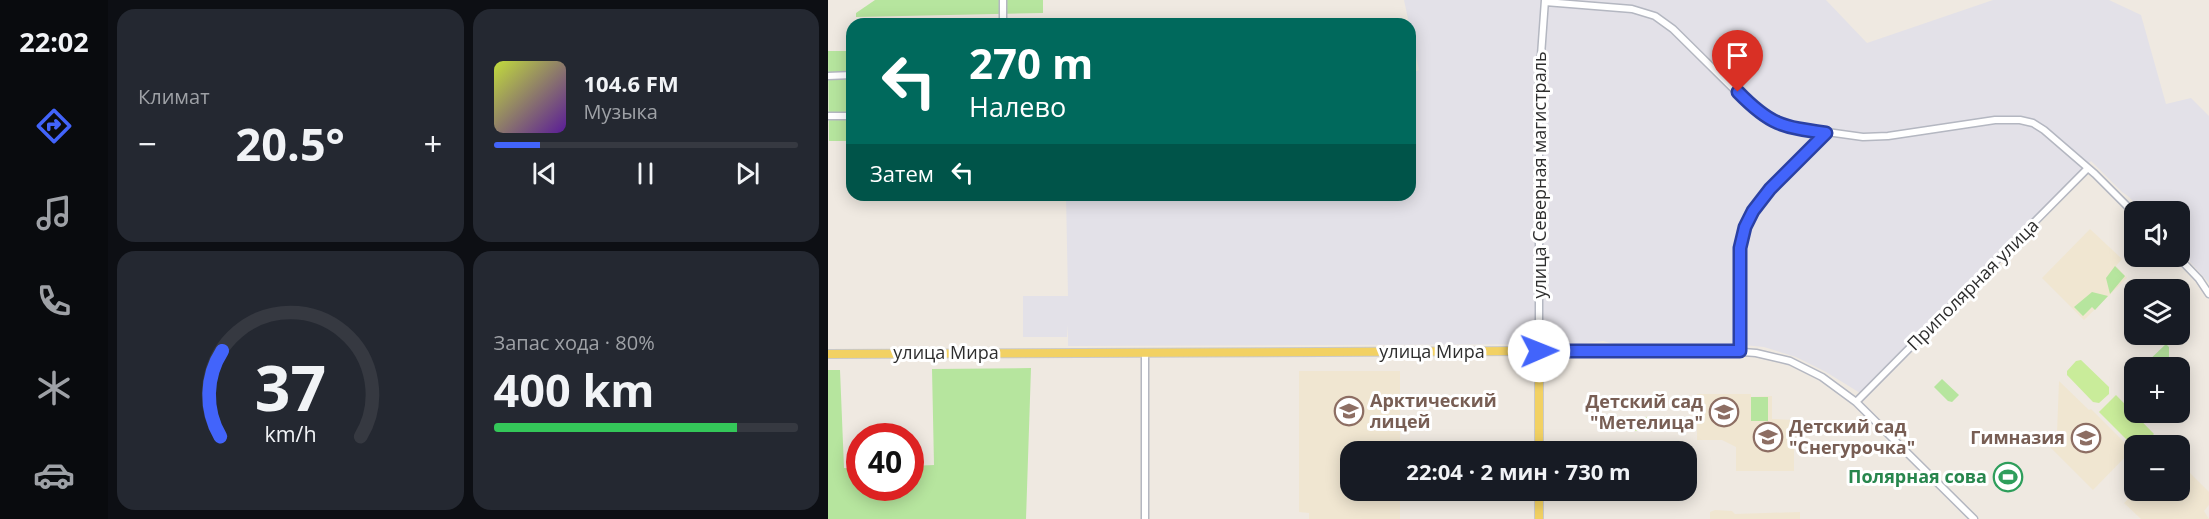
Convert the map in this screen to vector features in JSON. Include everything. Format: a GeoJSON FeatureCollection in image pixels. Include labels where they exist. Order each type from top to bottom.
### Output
{"type":"FeatureCollection","features":[{"type":"Feature","properties":{"kind":"main road","name":"улица Мира"},"geometry":{"type":"LineString","coordinates":[[828,354],[1539,351]]}},
{"type":"Feature","properties":{"kind":"main road"},"geometry":{"type":"LineString","coordinates":[[1539,351],[1539,441]]}},
{"type":"Feature","properties":{"kind":"main road"},"geometry":{"type":"LineString","coordinates":[[1539,501],[1539,519]]}},
{"type":"Feature","properties":{"kind":"street"},"geometry":{"type":"LineString","coordinates":[[1003,0],[1004,18]]}},
{"type":"Feature","properties":{"kind":"street"},"geometry":{"type":"LineString","coordinates":[[1545,1],[1632,9],[1655,16],[1673,29],[1763,116],[1791,127],[1826,133],[1876,137],[1995,120],[2020,120],[2033,123],[2088,168],[2124,203]]}},
{"type":"Feature","properties":{"kind":"street","name":"улица Северная магистраль"},"geometry":{"type":"LineString","coordinates":[[1539,351],[1539,83],[1545,1]]}},
{"type":"Feature","properties":{"kind":"street"},"geometry":{"type":"LineString","coordinates":[[828,76],[846,75]]}},
{"type":"Feature","properties":{"kind":"street"},"geometry":{"type":"LineString","coordinates":[[828,116],[846,116]]}},
{"type":"Feature","properties":{"kind":"street"},"geometry":{"type":"LineString","coordinates":[[1740,351],[1740,248],[1745,227],[1753,211],[1770,189],[1826,133]]}},
{"type":"Feature","properties":{"kind":"street","name":"Приполярная улица"},"geometry":{"type":"LineString","coordinates":[[1856,402],[2088,168]]}},
{"type":"Feature","properties":{"kind":"street"},"geometry":{"type":"LineString","coordinates":[[2187,267],[2209,294]]}},
{"type":"Feature","properties":{"kind":"street","name":"улица Мира"},"geometry":{"type":"LineString","coordinates":[[1539,351],[1740,351],[1768,355],[1797,364],[1833,384],[1856,402],[1974,519]]}},
{"type":"Feature","properties":{"kind":"street"},"geometry":{"type":"LineString","coordinates":[[1145,353],[1145,519]]}},
{"type":"Feature","properties":{"kind":"shaded area"},"geometry":{"type":"Polygon","coordinates":[[[1404,0],[1826,0],[1867,43],[1993,0],[2109,0],[2141,15],[2166,104],[2191,98],[2209,116],[2209,283],[2190,262],[2190,201],[2133,201],[2091,161],[1860,393],[1796,357],[1764,347],[1734,344],[1614,344],[1603,341],[1577,344],[1068,346],[1068,325],[1067,337],[1023,337],[1023,296],[1068,296],[1066,201],[1416,201],[1416,71],[1419,70],[1416,56],[1416,18],[1408,18],[1404,0]]]}},
{"type":"Feature","properties":{"kind":"shaded area"},"geometry":{"type":"Polygon","coordinates":[[[2090,229],[2122,259],[2116,266],[2127,278],[2084,320],[2042,278],[2090,229]]]}},
{"type":"Feature","properties":{"kind":"shaded area","name":"Арктический лицей"},"geometry":{"type":"Polygon","coordinates":[[[1299,371],[1400,371],[1400,441],[1340,441],[1340,501],[1400,501],[1400,519],[1309,519],[1309,513],[1299,512],[1299,371]]]}},
{"type":"Feature","properties":{"kind":"shaded area","name":"Гимназия"},"geometry":{"type":"Polygon","coordinates":[[[2059,381],[2124,442],[2124,458],[2093,490],[2046,443],[2057,433],[2059,381]]]}},
{"type":"Feature","properties":{"kind":"shaded area"},"geometry":{"type":"Polygon","coordinates":[[[1697,394],[1772,396],[1772,419],[1794,420],[1794,471],[1736,471],[1736,447],[1722,440],[1697,440],[1697,394]]]}},
{"type":"Feature","properties":{"kind":"shaded area"},"geometry":{"type":"Polygon","coordinates":[[[2190,473],[2209,492],[2209,505],[2204,511],[2209,519],[2141,519],[2124,503],[2126,501],[2190,501],[2190,473]]]}},
{"type":"Feature","properties":{"kind":"shaded area"},"geometry":{"type":"Polygon","coordinates":[[[1732,511],[1735,514],[1800,512],[1800,519],[1710,519],[1710,512],[1732,511]]]}},
{"type":"Feature","properties":{"kind":"green space"},"geometry":{"type":"Polygon","coordinates":[[[875,0],[1043,0],[1043,13],[856,17],[856,13],[875,0]]]}},
{"type":"Feature","properties":{"kind":"green space"},"geometry":{"type":"Polygon","coordinates":[[[828,51],[846,51],[846,141],[829,141],[828,51]]]}},
{"type":"Feature","properties":{"kind":"green space"},"geometry":{"type":"Polygon","coordinates":[[[2115,266],[2125,276],[2110,294],[2106,278],[2115,266]]]}},
{"type":"Feature","properties":{"kind":"green space"},"geometry":{"type":"Polygon","coordinates":[[[2092,292],[2108,296],[2095,310],[2092,307],[2083,316],[2074,307],[2092,292]]]}},
{"type":"Feature","properties":{"kind":"green space"},"geometry":{"type":"Polygon","coordinates":[[[2165,345],[2169,347],[2169,357],[2152,357],[2165,345]]]}},
{"type":"Feature","properties":{"kind":"green space"},"geometry":{"type":"Polygon","coordinates":[[[2081,360],[2109,387],[2109,394],[2099,403],[2093,402],[2067,375],[2067,371],[2076,361],[2081,360]]]}},
{"type":"Feature","properties":{"kind":"green space"},"geometry":{"type":"Polygon","coordinates":[[[1031,368],[1026,519],[828,519],[828,370],[840,370],[846,501],[924,501],[924,465],[934,465],[932,369],[1031,368]]]}},
{"type":"Feature","properties":{"kind":"green space"},"geometry":{"type":"Polygon","coordinates":[[[1942,379],[1959,395],[1952,402],[1934,387],[1942,379]]]}},
{"type":"Feature","properties":{"kind":"green space"},"geometry":{"type":"Polygon","coordinates":[[[2116,395],[2124,403],[2124,423],[2143,423],[2154,434],[2124,435],[2124,437],[2099,412],[2116,395]]]}},
{"type":"Feature","properties":{"kind":"green space"},"geometry":{"type":"Polygon","coordinates":[[[1751,397],[1768,397],[1768,421],[1751,421],[1751,397]]]}},
{"type":"Feature","properties":{"kind":"green space"},"geometry":{"type":"Polygon","coordinates":[[[1603,417],[1624,417],[1624,431],[1604,431],[1603,417]]]}},
{"type":"Feature","properties":{"kind":"green space"},"geometry":{"type":"Polygon","coordinates":[[[1629,417],[1651,417],[1651,430],[1629,431],[1629,417]]]}},
{"type":"Feature","properties":{"kind":"place","name":"Арктический лицей"},"geometry":{"type":"Point","coordinates":[1349,411]}},
{"type":"Feature","properties":{"kind":"place","name":"Детский сад \"Метелица\""},"geometry":{"type":"Point","coordinates":[1724,412]}},
{"type":"Feature","properties":{"kind":"place","name":"Детский сад \"Снегурочка\""},"geometry":{"type":"Point","coordinates":[1768,437]}},
{"type":"Feature","properties":{"kind":"place","name":"Гимназия"},"geometry":{"type":"Point","coordinates":[2086,438]}},
{"type":"Feature","properties":{"kind":"place","name":"Полярная сова"},"geometry":{"type":"Point","coordinates":[2008,477]}},
{"type":"Feature","properties":{"kind":"route"},"geometry":{"type":"LineString","coordinates":[[1539,351],[1740,351],[1740,248],[1745,227],[1753,211],[1770,189],[1826,133],[1799,129],[1769,120],[1756,111],[1738,92]]}}]}
